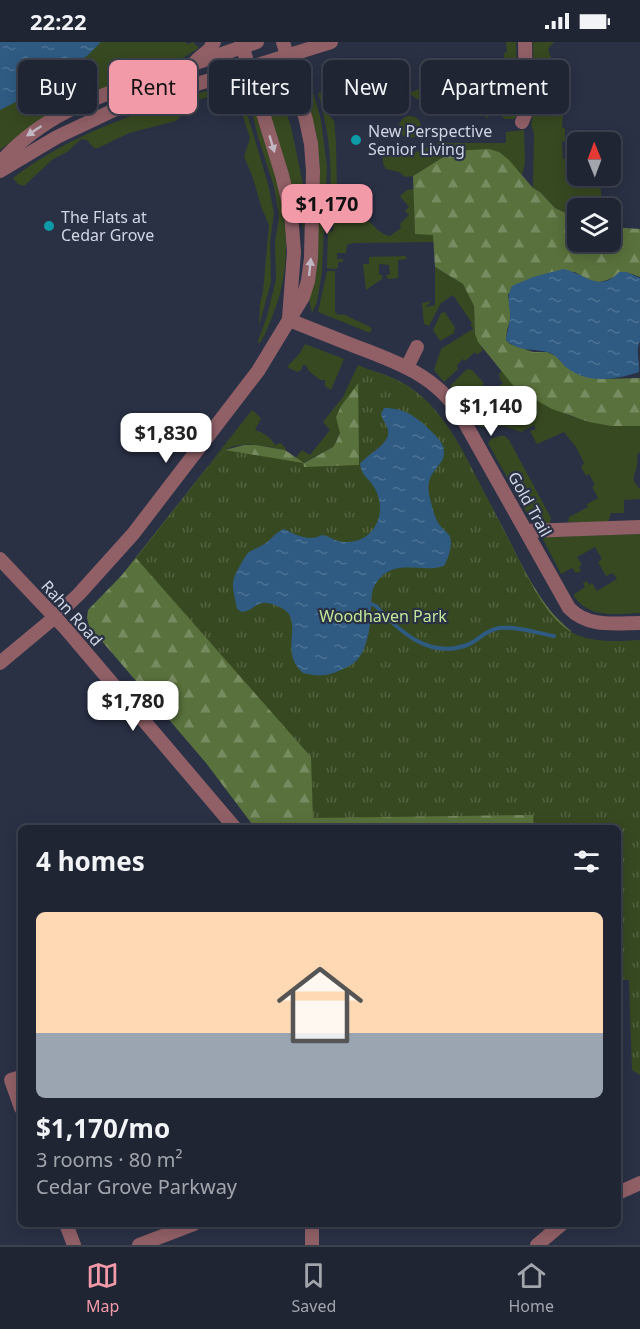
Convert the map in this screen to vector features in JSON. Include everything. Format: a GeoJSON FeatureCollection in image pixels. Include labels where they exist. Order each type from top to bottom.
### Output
{"type":"FeatureCollection","features":[{"type":"Feature","properties":{"kind":"street"},"geometry":{"type":"LineString","coordinates":[[195,60],[209,50],[214,42]]}},
{"type":"Feature","properties":{"kind":"street"},"geometry":{"type":"LineString","coordinates":[[197,62],[242,44],[257,42]]}},
{"type":"Feature","properties":{"kind":"street"},"geometry":{"type":"LineString","coordinates":[[0,663],[55,617],[133,534],[258,371],[303,297],[311,258],[313,171],[311,144],[283,42]]}},
{"type":"Feature","properties":{"kind":"street"},"geometry":{"type":"LineString","coordinates":[[277,60],[332,42]]}},
{"type":"Feature","properties":{"kind":"street"},"geometry":{"type":"LineString","coordinates":[[522,122],[526,112],[525,42]]}},
{"type":"Feature","properties":{"kind":"street"},"geometry":{"type":"LineString","coordinates":[[242,44],[247,60]]}},
{"type":"Feature","properties":{"kind":"street"},"geometry":{"type":"LineString","coordinates":[[0,171],[57,137],[114,110],[209,80]]}},
{"type":"Feature","properties":{"kind":"street"},"geometry":{"type":"LineString","coordinates":[[0,163],[28,134],[64,112],[109,92]]}},
{"type":"Feature","properties":{"kind":"street"},"geometry":{"type":"LineString","coordinates":[[263,114],[282,175],[292,222],[294,252],[289,320]]}},
{"type":"Feature","properties":{"kind":"street","name":"Gold Trail"},"geometry":{"type":"LineString","coordinates":[[289,320],[407,367],[433,383],[454,405],[565,602],[574,613],[591,622],[640,623]]}},
{"type":"Feature","properties":{"kind":"street"},"geometry":{"type":"LineString","coordinates":[[407,367],[417,347]]}},
{"type":"Feature","properties":{"kind":"street"},"geometry":{"type":"LineString","coordinates":[[526,531],[640,527]]}},
{"type":"Feature","properties":{"kind":"street","name":"Rahn Road"},"geometry":{"type":"LineString","coordinates":[[0,559],[55,617],[232,825]]}},
{"type":"Feature","properties":{"kind":"street"},"geometry":{"type":"LineString","coordinates":[[621,1192],[640,1183]]}},
{"type":"Feature","properties":{"kind":"street"},"geometry":{"type":"LineString","coordinates":[[67,1227],[74,1245]]}},
{"type":"Feature","properties":{"kind":"street"},"geometry":{"type":"LineString","coordinates":[[139,1245],[187,1227]]}},
{"type":"Feature","properties":{"kind":"street"},"geometry":{"type":"LineString","coordinates":[[312,1227],[312,1245]]}},
{"type":"Feature","properties":{"kind":"street"},"geometry":{"type":"LineString","coordinates":[[537,1245],[558,1227]]}},
{"type":"Feature","properties":{"kind":"green space"},"geometry":{"type":"Polygon","coordinates":[[[0,42],[185,42],[188,44],[193,42],[199,48],[179,60],[109,60],[109,93],[97,98],[97,60],[18,60],[18,114],[60,114],[32,126],[0,150],[0,42]]]}},
{"type":"Feature","properties":{"kind":"green space"},"geometry":{"type":"Polygon","coordinates":[[[506,42],[516,42],[516,60],[505,60],[504,53],[507,52],[506,42]]]}},
{"type":"Feature","properties":{"kind":"green space"},"geometry":{"type":"Polygon","coordinates":[[[533,42],[554,42],[548,49],[551,60],[533,60],[533,42]]]}},
{"type":"Feature","properties":{"kind":"green space"},"geometry":{"type":"Polygon","coordinates":[[[311,85],[321,120],[327,167],[322,272],[317,302],[312,313],[309,299],[320,169],[316,132],[311,113],[311,85]]]}},
{"type":"Feature","properties":{"kind":"green space"},"geometry":{"type":"Polygon","coordinates":[[[421,89],[421,101],[409,93],[421,89]]]}},
{"type":"Feature","properties":{"kind":"green space"},"geometry":{"type":"Polygon","coordinates":[[[206,91],[209,97],[197,100],[197,94],[206,91]]]}},
{"type":"Feature","properties":{"kind":"green space"},"geometry":{"type":"Polygon","coordinates":[[[321,92],[323,97],[323,114],[329,114],[334,120],[337,195],[354,207],[361,218],[390,236],[401,228],[400,224],[409,215],[405,211],[409,207],[400,196],[407,190],[414,189],[415,234],[434,234],[434,242],[353,243],[347,245],[346,253],[337,253],[337,259],[343,259],[343,262],[338,262],[336,269],[327,268],[328,232],[333,231],[334,223],[329,221],[330,157],[318,93],[321,92]]]}},
{"type":"Feature","properties":{"kind":"green space"},"geometry":{"type":"Polygon","coordinates":[[[183,114],[176,121],[129,133],[98,148],[94,148],[87,140],[81,139],[67,152],[53,159],[24,186],[18,184],[13,178],[58,149],[131,116],[183,114]]]}},
{"type":"Feature","properties":{"kind":"green space"},"geometry":{"type":"Polygon","coordinates":[[[242,114],[247,114],[274,213],[270,243],[271,282],[259,326],[269,225],[244,157],[250,138],[242,114]]]}},
{"type":"Feature","properties":{"kind":"green space"},"geometry":{"type":"Polygon","coordinates":[[[252,114],[256,114],[277,183],[285,231],[286,256],[283,281],[276,306],[259,344],[276,280],[275,243],[279,216],[274,187],[252,114]]]}},
{"type":"Feature","properties":{"kind":"green space"},"geometry":{"type":"Polygon","coordinates":[[[269,114],[287,114],[291,127],[303,184],[304,230],[269,114]]]}},
{"type":"Feature","properties":{"kind":"green space"},"geometry":{"type":"Polygon","coordinates":[[[501,114],[518,114],[514,119],[505,119],[501,114]]]}},
{"type":"Feature","properties":{"kind":"green space"},"geometry":{"type":"Polygon","coordinates":[[[533,114],[563,114],[562,128],[565,128],[565,141],[562,142],[563,159],[567,165],[567,186],[600,186],[602,198],[567,198],[567,213],[555,208],[533,188],[534,133],[531,124],[533,114]]]}},
{"type":"Feature","properties":{"kind":"green space"},"geometry":{"type":"Polygon","coordinates":[[[410,116],[418,119],[421,127],[418,135],[410,138],[402,135],[399,127],[402,119],[410,116]]]}},
{"type":"Feature","properties":{"kind":"green space"},"geometry":{"type":"Polygon","coordinates":[[[524,130],[525,164],[522,175],[518,170],[453,151],[413,176],[405,177],[399,172],[386,169],[383,164],[383,157],[395,150],[408,154],[437,146],[438,143],[506,143],[506,132],[524,130]]]}},
{"type":"Feature","properties":{"kind":"green space"},"geometry":{"type":"Polygon","coordinates":[[[489,149],[499,152],[509,160],[533,188],[555,208],[567,213],[567,252],[621,252],[621,228],[640,229],[640,277],[626,272],[605,281],[596,282],[575,272],[508,294],[511,318],[506,340],[510,344],[533,352],[547,352],[556,356],[566,367],[604,379],[640,378],[640,426],[611,426],[589,422],[552,409],[516,389],[478,342],[475,334],[474,306],[463,284],[435,267],[433,235],[415,234],[413,176],[453,151],[489,149]]]}},
{"type":"Feature","properties":{"kind":"green space"},"geometry":{"type":"Polygon","coordinates":[[[405,256],[407,259],[398,260],[398,278],[388,279],[386,275],[390,274],[389,265],[379,264],[379,275],[382,275],[382,279],[366,290],[363,264],[369,264],[369,257],[405,256]]]}},
{"type":"Feature","properties":{"kind":"green space"},"geometry":{"type":"Polygon","coordinates":[[[435,267],[463,284],[474,306],[475,334],[483,350],[477,355],[475,352],[465,361],[463,359],[457,365],[458,369],[444,382],[434,370],[441,349],[473,329],[470,324],[472,323],[453,295],[441,303],[429,326],[424,324],[422,303],[431,301],[426,307],[435,305],[435,267]]]}},
{"type":"Feature","properties":{"kind":"green space"},"geometry":{"type":"Polygon","coordinates":[[[327,271],[335,271],[335,312],[372,328],[370,333],[318,312],[327,271]]]}},
{"type":"Feature","properties":{"kind":"green space"},"geometry":{"type":"Polygon","coordinates":[[[445,312],[455,328],[454,333],[440,341],[433,330],[441,313],[445,312]]]}},
{"type":"Feature","properties":{"kind":"green space"},"geometry":{"type":"Polygon","coordinates":[[[305,344],[344,359],[331,390],[325,386],[325,380],[320,380],[309,371],[306,365],[303,365],[297,372],[287,367],[305,344]]]}},
{"type":"Feature","properties":{"kind":"green space"},"geometry":{"type":"Polygon","coordinates":[[[358,365],[370,370],[365,373],[336,442],[333,447],[303,463],[296,457],[302,450],[310,455],[330,430],[323,422],[343,397],[358,365]]]}},
{"type":"Feature","properties":{"kind":"green space","name":"Woodhaven Park"},"geometry":{"type":"Polygon","coordinates":[[[358,367],[383,374],[406,385],[430,404],[438,414],[467,459],[535,590],[546,608],[560,624],[577,635],[592,639],[640,640],[640,1075],[632,1070],[629,980],[621,979],[621,825],[534,825],[533,815],[313,818],[311,757],[136,558],[206,469],[225,450],[303,463],[304,467],[359,465],[358,367]]]}},
{"type":"Feature","properties":{"kind":"green space"},"geometry":{"type":"Polygon","coordinates":[[[467,369],[472,370],[484,383],[486,389],[466,406],[450,386],[467,369]]]}},
{"type":"Feature","properties":{"kind":"green space","name":"Woodhaven Park"},"geometry":{"type":"Polygon","coordinates":[[[370,370],[397,380],[412,389],[434,409],[466,459],[533,586],[546,605],[571,631],[617,825],[253,825],[206,763],[89,626],[88,610],[122,575],[206,469],[225,450],[244,445],[256,445],[285,450],[304,463],[333,447],[340,433],[336,417],[341,406],[370,370]]]}},
{"type":"Feature","properties":{"kind":"green space"},"geometry":{"type":"Polygon","coordinates":[[[502,371],[517,389],[570,416],[611,426],[640,426],[640,452],[637,455],[634,477],[640,489],[640,499],[624,500],[624,513],[611,513],[608,522],[568,522],[569,517],[588,507],[587,504],[598,498],[589,474],[586,476],[581,467],[584,463],[576,447],[564,432],[537,444],[530,431],[536,429],[534,425],[521,432],[504,426],[480,427],[470,411],[495,394],[493,391],[503,383],[499,378],[502,371]]]}},
{"type":"Feature","properties":{"kind":"green space"},"geometry":{"type":"Polygon","coordinates":[[[252,410],[261,418],[255,430],[267,436],[275,445],[280,443],[286,448],[285,450],[256,445],[234,446],[224,451],[208,466],[252,410]]]}},
{"type":"Feature","properties":{"kind":"green space"},"geometry":{"type":"Polygon","coordinates":[[[499,436],[505,436],[509,440],[551,518],[550,524],[539,525],[532,522],[488,443],[499,436]]]}},
{"type":"Feature","properties":{"kind":"green space"},"geometry":{"type":"Polygon","coordinates":[[[640,534],[640,613],[621,614],[595,612],[579,603],[573,595],[585,587],[583,583],[587,581],[589,585],[592,583],[597,591],[617,579],[613,573],[606,576],[598,562],[602,559],[595,547],[577,557],[582,565],[579,567],[581,571],[576,573],[572,568],[561,574],[543,539],[547,537],[640,534]]]}},
{"type":"Feature","properties":{"kind":"water"},"geometry":{"type":"Polygon","coordinates":[[[0,42],[101,42],[80,60],[18,60],[18,101],[0,110],[0,42]]]}},
{"type":"Feature","properties":{"kind":"water"},"geometry":{"type":"Polygon","coordinates":[[[563,269],[598,282],[612,278],[619,272],[626,272],[640,278],[639,372],[602,379],[584,376],[567,368],[553,354],[516,347],[506,340],[512,286],[533,277],[563,269]]]}},
{"type":"Feature","properties":{"kind":"water"},"geometry":{"type":"Polygon","coordinates":[[[384,408],[399,410],[416,418],[443,446],[442,462],[432,474],[429,494],[438,523],[450,538],[449,555],[444,566],[396,569],[382,576],[372,592],[369,630],[359,658],[351,665],[333,673],[319,675],[303,673],[295,664],[292,654],[291,618],[286,611],[266,603],[260,603],[242,612],[237,609],[233,590],[235,576],[249,552],[284,529],[303,537],[312,538],[322,535],[344,542],[364,538],[371,532],[376,524],[380,506],[374,487],[360,464],[387,438],[387,427],[381,414],[384,408]]]}},
{"type":"Feature","properties":{"kind":"waterway"},"geometry":{"type":"LineString","coordinates":[[371,604],[405,633],[428,646],[453,648],[467,645],[489,631],[499,628],[520,629],[554,636]]}},
{"type":"Feature","properties":{"kind":"place","name":"New Perspective Senior Living"},"geometry":{"type":"Point","coordinates":[356,140]}},
{"type":"Feature","properties":{"kind":"place","name":"The Flats at Cedar Grove"},"geometry":{"type":"Point","coordinates":[49,226]}}]}
